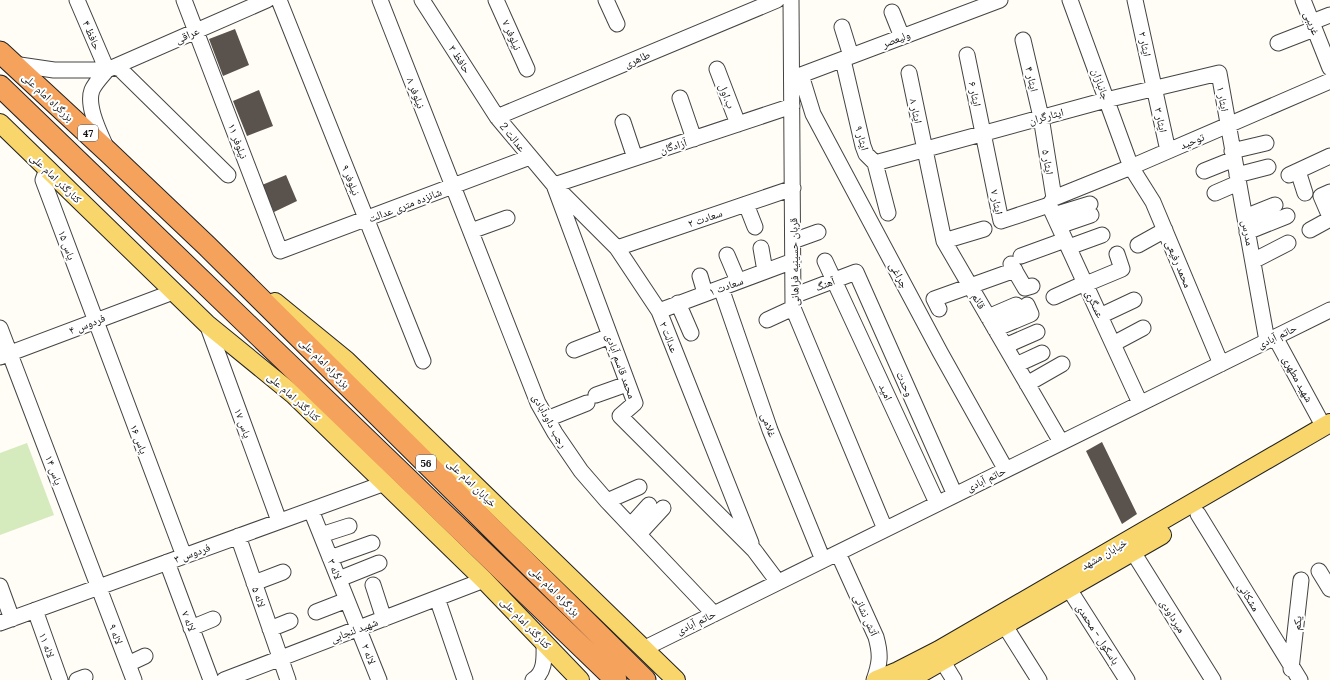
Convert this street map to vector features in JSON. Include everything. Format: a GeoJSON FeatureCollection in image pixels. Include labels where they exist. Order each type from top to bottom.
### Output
{"type":"FeatureCollection","features":[{"type":"Feature","properties":{"kind":"highway","name":"بزرگراه امام علی"},"geometry":{"type":"LineString","coordinates":[[6,58],[207,246],[645,680]]}},
{"type":"Feature","properties":{"kind":"highway","name":"بزرگراه امام علی"},"geometry":{"type":"LineString","coordinates":[[0,86],[616,680]]}},
{"type":"Feature","properties":{"kind":"main road","name":"کنارگذر امام علی"},"geometry":{"type":"LineString","coordinates":[[0,122],[173,292],[208,324],[294,395],[484,580],[544,642],[576,679]]}},
{"type":"Feature","properties":{"kind":"main road","name":"خیابان امام علی"},"geometry":{"type":"LineString","coordinates":[[207,246],[346,360],[643,648],[672,678]]}},
{"type":"Feature","properties":{"kind":"main road","name":"47"},"geometry":{"type":"LineString","coordinates":[[189,268],[294,395]]}},
{"type":"Feature","properties":{"kind":"main road","name":"خیابان مشهد"},"geometry":{"type":"LineString","coordinates":[[875,680],[898,671],[938,650],[1325,422]]}},
{"type":"Feature","properties":{"kind":"main road","name":"خیابان مشهد"},"geometry":{"type":"LineString","coordinates":[[910,680],[1133,552],[1330,436]]}},
{"type":"Feature","properties":{"kind":"street","name":"حافظ ۴"},"geometry":{"type":"LineString","coordinates":[[77,0],[111,68]]}},
{"type":"Feature","properties":{"kind":"street","name":"نیلوفر ۱۱"},"geometry":{"type":"LineString","coordinates":[[184,0],[280,251]]}},
{"type":"Feature","properties":{"kind":"street","name":"عراقی"},"geometry":{"type":"LineString","coordinates":[[111,68],[267,0]]}},
{"type":"Feature","properties":{"kind":"street","name":"نیلوفر ۹"},"geometry":{"type":"LineString","coordinates":[[279,0],[422,361]]}},
{"type":"Feature","properties":{"kind":"street","name":"نیلوفر ۸"},"geometry":{"type":"LineString","coordinates":[[380,0],[453,186]]}},
{"type":"Feature","properties":{"kind":"street","name":"حافظ ۳"},"geometry":{"type":"LineString","coordinates":[[422,0],[497,117]]}},
{"type":"Feature","properties":{"kind":"street","name":"نیلوفر ۷"},"geometry":{"type":"LineString","coordinates":[[496,0],[527,69]]}},
{"type":"Feature","properties":{"kind":"street"},"geometry":{"type":"LineString","coordinates":[[606,0],[618,24]]}},
{"type":"Feature","properties":{"kind":"street","name":"طاهری"},"geometry":{"type":"LineString","coordinates":[[497,117],[777,0]]}},
{"type":"Feature","properties":{"kind":"street","name":"قربان حسینیه فراهانی"},"geometry":{"type":"LineString","coordinates":[[791,0],[797,77],[792,106],[794,302],[885,529]]}},
{"type":"Feature","properties":{"kind":"street","name":"ولیعصر"},"geometry":{"type":"LineString","coordinates":[[797,77],[1000,0]]}},
{"type":"Feature","properties":{"kind":"street","name":"جانبازان"},"geometry":{"type":"LineString","coordinates":[[1070,0],[1131,167]]}},
{"type":"Feature","properties":{"kind":"street","name":"ایثار ۲"},"geometry":{"type":"LineString","coordinates":[[1135,0],[1154,88]]}},
{"type":"Feature","properties":{"kind":"street","name":"غریبی"},"geometry":{"type":"LineString","coordinates":[[1305,1],[1319,32],[1330,68]]}},
{"type":"Feature","properties":{"kind":"street"},"geometry":{"type":"LineString","coordinates":[[892,12],[902,37]]}},
{"type":"Feature","properties":{"kind":"street"},"geometry":{"type":"LineString","coordinates":[[1278,43],[1319,32],[1330,15]]}},
{"type":"Feature","properties":{"kind":"street","name":"ایثار ۹"},"geometry":{"type":"LineString","coordinates":[[842,27],[862,146],[866,154],[875,163],[888,214]]}},
{"type":"Feature","properties":{"kind":"street","name":"ایثار ۴"},"geometry":{"type":"LineString","coordinates":[[1024,40],[1041,117]]}},
{"type":"Feature","properties":{"kind":"street","name":"ایثار ۶"},"geometry":{"type":"LineString","coordinates":[[967,55],[983,133]]}},
{"type":"Feature","properties":{"kind":"street"},"geometry":{"type":"LineString","coordinates":[[6,58],[54,70],[120,69],[228,175]]}},
{"type":"Feature","properties":{"kind":"street"},"geometry":{"type":"LineString","coordinates":[[108,152],[99,132],[90,101],[92,91],[111,68]]}},
{"type":"Feature","properties":{"kind":"street","name":"ب.اول"},"geometry":{"type":"LineString","coordinates":[[717,69],[738,124]]}},
{"type":"Feature","properties":{"kind":"street","name":"ایثارگران"},"geometry":{"type":"LineString","coordinates":[[875,163],[1041,117],[1219,72]]}},
{"type":"Feature","properties":{"kind":"street","name":"ایثار ۱"},"geometry":{"type":"LineString","coordinates":[[1219,72],[1228,125]]}},
{"type":"Feature","properties":{"kind":"street","name":"ایثار ۸"},"geometry":{"type":"LineString","coordinates":[[909,73],[924,150]]}},
{"type":"Feature","properties":{"kind":"street","name":"چراغی"},"geometry":{"type":"LineString","coordinates":[[797,77],[814,114],[940,352],[1006,470]]}},
{"type":"Feature","properties":{"kind":"street","name":"توحید"},"geometry":{"type":"LineString","coordinates":[[1054,211],[1131,167],[1330,81]]}},
{"type":"Feature","properties":{"kind":"street","name":"ایثار ۳"},"geometry":{"type":"LineString","coordinates":[[1154,88],[1168,151]]}},
{"type":"Feature","properties":{"kind":"street"},"geometry":{"type":"LineString","coordinates":[[680,98],[694,139]]}},
{"type":"Feature","properties":{"kind":"street","name":"آزادگان"},"geometry":{"type":"LineString","coordinates":[[554,185],[792,106]]}},
{"type":"Feature","properties":{"kind":"street","name":"عدالت 2"},"geometry":{"type":"LineString","coordinates":[[497,117],[530,157]]}},
{"type":"Feature","properties":{"kind":"street","name":"ایثار ۵"},"geometry":{"type":"LineString","coordinates":[[1041,117],[1054,211]]}},
{"type":"Feature","properties":{"kind":"street"},"geometry":{"type":"LineString","coordinates":[[624,122],[635,158]]}},
{"type":"Feature","properties":{"kind":"street","name":"مدرس"},"geometry":{"type":"LineString","coordinates":[[1228,125],[1247,232],[1271,339]]}},
{"type":"Feature","properties":{"kind":"street","name":"ایثار ۷"},"geometry":{"type":"LineString","coordinates":[[983,133],[1001,221],[1054,211]]}},
{"type":"Feature","properties":{"kind":"street"},"geometry":{"type":"LineString","coordinates":[[1204,171],[1233,155],[1266,142]]}},
{"type":"Feature","properties":{"kind":"street","name":"قائم"},"geometry":{"type":"LineString","coordinates":[[924,150],[944,240],[1061,442]]}},
{"type":"Feature","properties":{"kind":"street"},"geometry":{"type":"LineString","coordinates":[[1304,193],[1294,173],[1330,156]]}},
{"type":"Feature","properties":{"kind":"street","name":"شانزده متری عدالت"},"geometry":{"type":"LineString","coordinates":[[280,251],[530,157]]}},
{"type":"Feature","properties":{"kind":"street","name":"عدالت ۲"},"geometry":{"type":"LineString","coordinates":[[530,157],[554,185],[617,248],[659,310],[754,550]]}},
{"type":"Feature","properties":{"kind":"street","name":"محمد رفیعی"},"geometry":{"type":"LineString","coordinates":[[1131,167],[1153,202],[1221,364]]}},
{"type":"Feature","properties":{"kind":"street"},"geometry":{"type":"LineString","coordinates":[[1215,193],[1238,179],[1268,167]]}},
{"type":"Feature","properties":{"kind":"street","name":"یاس ۱۵"},"geometry":{"type":"LineString","coordinates":[[47,169],[43,180],[95,321]]}},
{"type":"Feature","properties":{"kind":"street","name":"محمد قاسم آبادی"},"geometry":{"type":"LineString","coordinates":[[554,185],[634,403],[620,416],[754,550],[778,582]]}},
{"type":"Feature","properties":{"kind":"street","name":"رجب داودآبادی"},"geometry":{"type":"LineString","coordinates":[[453,186],[538,403],[547,419],[581,471],[607,501],[714,614]]}},
{"type":"Feature","properties":{"kind":"street","name":"سعادت ۲"},"geometry":{"type":"LineString","coordinates":[[617,248],[793,188]]}},
{"type":"Feature","properties":{"kind":"street"},"geometry":{"type":"LineString","coordinates":[[1310,230],[1330,218],[1321,196],[1330,192]]}},
{"type":"Feature","properties":{"kind":"street"},"geometry":{"type":"LineString","coordinates":[[746,204],[755,227]]}},
{"type":"Feature","properties":{"kind":"street"},"geometry":{"type":"LineString","coordinates":[[1245,217],[1275,205]]}},
{"type":"Feature","properties":{"kind":"street"},"geometry":{"type":"LineString","coordinates":[[1054,211],[1090,210]]}},
{"type":"Feature","properties":{"kind":"street","name":"عسگری"},"geometry":{"type":"LineString","coordinates":[[1054,211],[1067,244],[1140,403]]}},
{"type":"Feature","properties":{"kind":"street"},"geometry":{"type":"LineString","coordinates":[[1247,232],[1287,216]]}},
{"type":"Feature","properties":{"kind":"street"},"geometry":{"type":"LineString","coordinates":[[471,231],[507,218]]}},
{"type":"Feature","properties":{"kind":"street"},"geometry":{"type":"LineString","coordinates":[[944,240],[984,230]]}},
{"type":"Feature","properties":{"kind":"street"},"geometry":{"type":"LineString","coordinates":[[1138,245],[1164,230]]}},
{"type":"Feature","properties":{"kind":"street"},"geometry":{"type":"LineString","coordinates":[[793,241],[818,232]]}},
{"type":"Feature","properties":{"kind":"street"},"geometry":{"type":"LineString","coordinates":[[939,309],[934,299],[971,287],[1016,263],[1067,244],[1102,235]]}},
{"type":"Feature","properties":{"kind":"street"},"geometry":{"type":"LineString","coordinates":[[1253,261],[1288,243]]}},
{"type":"Feature","properties":{"kind":"street"},"geometry":{"type":"LineString","coordinates":[[761,248],[765,271]]}},
{"type":"Feature","properties":{"kind":"street"},"geometry":{"type":"LineString","coordinates":[[1054,297],[1122,269],[1117,254]]}},
{"type":"Feature","properties":{"kind":"street"},"geometry":{"type":"LineString","coordinates":[[727,256],[738,281]]}},
{"type":"Feature","properties":{"kind":"street","name":"سعادت ۱"},"geometry":{"type":"LineString","coordinates":[[659,310],[793,261]]}},
{"type":"Feature","properties":{"kind":"street","name":"امید"},"geometry":{"type":"LineString","coordinates":[[825,261],[937,503]]}},
{"type":"Feature","properties":{"kind":"street"},"geometry":{"type":"LineString","coordinates":[[1016,263],[1025,288],[1032,286]]}},
{"type":"Feature","properties":{"kind":"street","name":"آهنگ"},"geometry":{"type":"LineString","coordinates":[[767,320],[794,302],[834,281],[856,272]]}},
{"type":"Feature","properties":{"kind":"street","name":"وحدت"},"geometry":{"type":"LineString","coordinates":[[856,272],[955,495]]}},
{"type":"Feature","properties":{"kind":"street"},"geometry":{"type":"LineString","coordinates":[[700,276],[705,293]]}},
{"type":"Feature","properties":{"kind":"street","name":"غلامی"},"geometry":{"type":"LineString","coordinates":[[721,288],[770,430],[823,560]]}},
{"type":"Feature","properties":{"kind":"street","name":"فردوس ۴"},"geometry":{"type":"LineString","coordinates":[[5,355],[173,292]]}},
{"type":"Feature","properties":{"kind":"street"},"geometry":{"type":"LineString","coordinates":[[1100,316],[1134,300]]}},
{"type":"Feature","properties":{"kind":"street"},"geometry":{"type":"LineString","coordinates":[[678,304],[691,333]]}},
{"type":"Feature","properties":{"kind":"street"},"geometry":{"type":"LineString","coordinates":[[992,323],[1031,314],[1021,305]]}},
{"type":"Feature","properties":{"kind":"street","name":"حاتم آبادی"},"geometry":{"type":"LineString","coordinates":[[643,648],[1330,310]]}},
{"type":"Feature","properties":{"kind":"street","name":"یاس ۱۶"},"geometry":{"type":"LineString","coordinates":[[95,321],[184,556]]}},
{"type":"Feature","properties":{"kind":"street","name":"یاس ۱۷"},"geometry":{"type":"LineString","coordinates":[[208,324],[279,521]]}},
{"type":"Feature","properties":{"kind":"street","name":"یاس ۱۴"},"geometry":{"type":"LineString","coordinates":[[0,328],[5,355],[98,587]]}},
{"type":"Feature","properties":{"kind":"street"},"geometry":{"type":"LineString","coordinates":[[1113,344],[1142,328]]}},
{"type":"Feature","properties":{"kind":"street"},"geometry":{"type":"LineString","coordinates":[[1005,346],[1037,332]]}},
{"type":"Feature","properties":{"kind":"street"},"geometry":{"type":"LineString","coordinates":[[574,350],[610,336]]}},
{"type":"Feature","properties":{"kind":"street","name":"شهید مطهری"},"geometry":{"type":"LineString","coordinates":[[1271,339],[1325,422]]}},
{"type":"Feature","properties":{"kind":"street"},"geometry":{"type":"LineString","coordinates":[[1016,365],[1042,352]]}},
{"type":"Feature","properties":{"kind":"street"},"geometry":{"type":"LineString","coordinates":[[1027,384],[1062,364]]}},
{"type":"Feature","properties":{"kind":"street"},"geometry":{"type":"LineString","coordinates":[[547,419],[627,384]]}},
{"type":"Feature","properties":{"kind":"street","name":"فردوس ۳"},"geometry":{"type":"LineString","coordinates":[[6,621],[384,483]]}},
{"type":"Feature","properties":{"kind":"street"},"geometry":{"type":"LineString","coordinates":[[607,501],[639,487]]}},
{"type":"Feature","properties":{"kind":"street"},"geometry":{"type":"LineString","coordinates":[[635,529],[656,507]]}},
{"type":"Feature","properties":{"kind":"street","name":"لاله ۳"},"geometry":{"type":"LineString","coordinates":[[311,510],[358,628]]}},
{"type":"Feature","properties":{"kind":"street","name":"مشکانی"},"geometry":{"type":"LineString","coordinates":[[1198,514],[1291,673],[1300,680]]}},
{"type":"Feature","properties":{"kind":"street"},"geometry":{"type":"LineString","coordinates":[[321,535],[349,526]]}},
{"type":"Feature","properties":{"kind":"street","name":"لاله ۵"},"geometry":{"type":"LineString","coordinates":[[238,536],[288,680]]}},
{"type":"Feature","properties":{"kind":"street"},"geometry":{"type":"LineString","coordinates":[[330,558],[372,543]]}},
{"type":"Feature","properties":{"kind":"street","name":"میرداودی"},"geometry":{"type":"LineString","coordinates":[[1133,552],[1213,680]]}},
{"type":"Feature","properties":{"kind":"street","name":"آتش نشانی"},"geometry":{"type":"LineString","coordinates":[[838,553],[876,637],[880,652],[875,680]]}},
{"type":"Feature","properties":{"kind":"street","name":"لاله ۷"},"geometry":{"type":"LineString","coordinates":[[167,562],[211,680]]}},
{"type":"Feature","properties":{"kind":"street"},"geometry":{"type":"LineString","coordinates":[[339,579],[379,563]]}},
{"type":"Feature","properties":{"kind":"street"},"geometry":{"type":"LineString","coordinates":[[1319,571],[1330,589]]}},
{"type":"Feature","properties":{"kind":"street"},"geometry":{"type":"LineString","coordinates":[[254,583],[283,572]]}},
{"type":"Feature","properties":{"kind":"street","name":"شهید لنجابی"},"geometry":{"type":"LineString","coordinates":[[224,680],[484,580]]}},
{"type":"Feature","properties":{"kind":"street","name":"یکم"},"geometry":{"type":"LineString","coordinates":[[1291,673],[1302,580]]}},
{"type":"Feature","properties":{"kind":"street"},"geometry":{"type":"LineString","coordinates":[[0,586],[6,621]]}},
{"type":"Feature","properties":{"kind":"street"},"geometry":{"type":"LineString","coordinates":[[373,586],[384,619]]}},
{"type":"Feature","properties":{"kind":"street","name":"لاله ۹"},"geometry":{"type":"LineString","coordinates":[[98,587],[134,680]]}},
{"type":"Feature","properties":{"kind":"street","name":"باسکول - محمدی"},"geometry":{"type":"LineString","coordinates":[[1069,589],[1127,680]]}},
{"type":"Feature","properties":{"kind":"street"},"geometry":{"type":"LineString","coordinates":[[437,598],[465,680]]}},
{"type":"Feature","properties":{"kind":"street"},"geometry":{"type":"LineString","coordinates":[[316,612],[347,600]]}},
{"type":"Feature","properties":{"kind":"street","name":"لاله ۱۱"},"geometry":{"type":"LineString","coordinates":[[35,610],[60,680]]}},
{"type":"Feature","properties":{"kind":"street"},"geometry":{"type":"LineString","coordinates":[[192,628],[213,619]]}},
{"type":"Feature","properties":{"kind":"street"},"geometry":{"type":"LineString","coordinates":[[270,629],[290,622]]}},
{"type":"Feature","properties":{"kind":"street"},"geometry":{"type":"LineString","coordinates":[[1005,626],[1039,680]]}},
{"type":"Feature","properties":{"kind":"street","name":"لاله ۲"},"geometry":{"type":"LineString","coordinates":[[358,628],[374,678]]}},
{"type":"Feature","properties":{"kind":"street"},"geometry":{"type":"LineString","coordinates":[[535,680],[543,666],[544,642]]}},
{"type":"Feature","properties":{"kind":"street"},"geometry":{"type":"LineString","coordinates":[[128,664],[145,656]]}},
{"type":"Feature","properties":{"kind":"street"},"geometry":{"type":"LineString","coordinates":[[943,662],[954,680]]}},
{"type":"Feature","properties":{"kind":"green space"},"geometry":{"type":"Polygon","coordinates":[[[27,443],[54,515],[0,535],[0,453],[27,443]]]}},
{"type":"Feature","properties":{"kind":"building"},"geometry":{"type":"Polygon","coordinates":[[[235,29],[249,65],[223,76],[209,39],[235,29]]]}},
{"type":"Feature","properties":{"kind":"building"},"geometry":{"type":"Polygon","coordinates":[[[259,90],[273,126],[247,136],[233,101],[259,90]]]}},
{"type":"Feature","properties":{"kind":"building"},"geometry":{"type":"Polygon","coordinates":[[[286,175],[297,201],[274,212],[262,185],[286,175]]]}},
{"type":"Feature","properties":{"kind":"building"},"geometry":{"type":"Polygon","coordinates":[[[1102,442],[1137,514],[1122,524],[1086,451],[1102,442]]]}}]}
